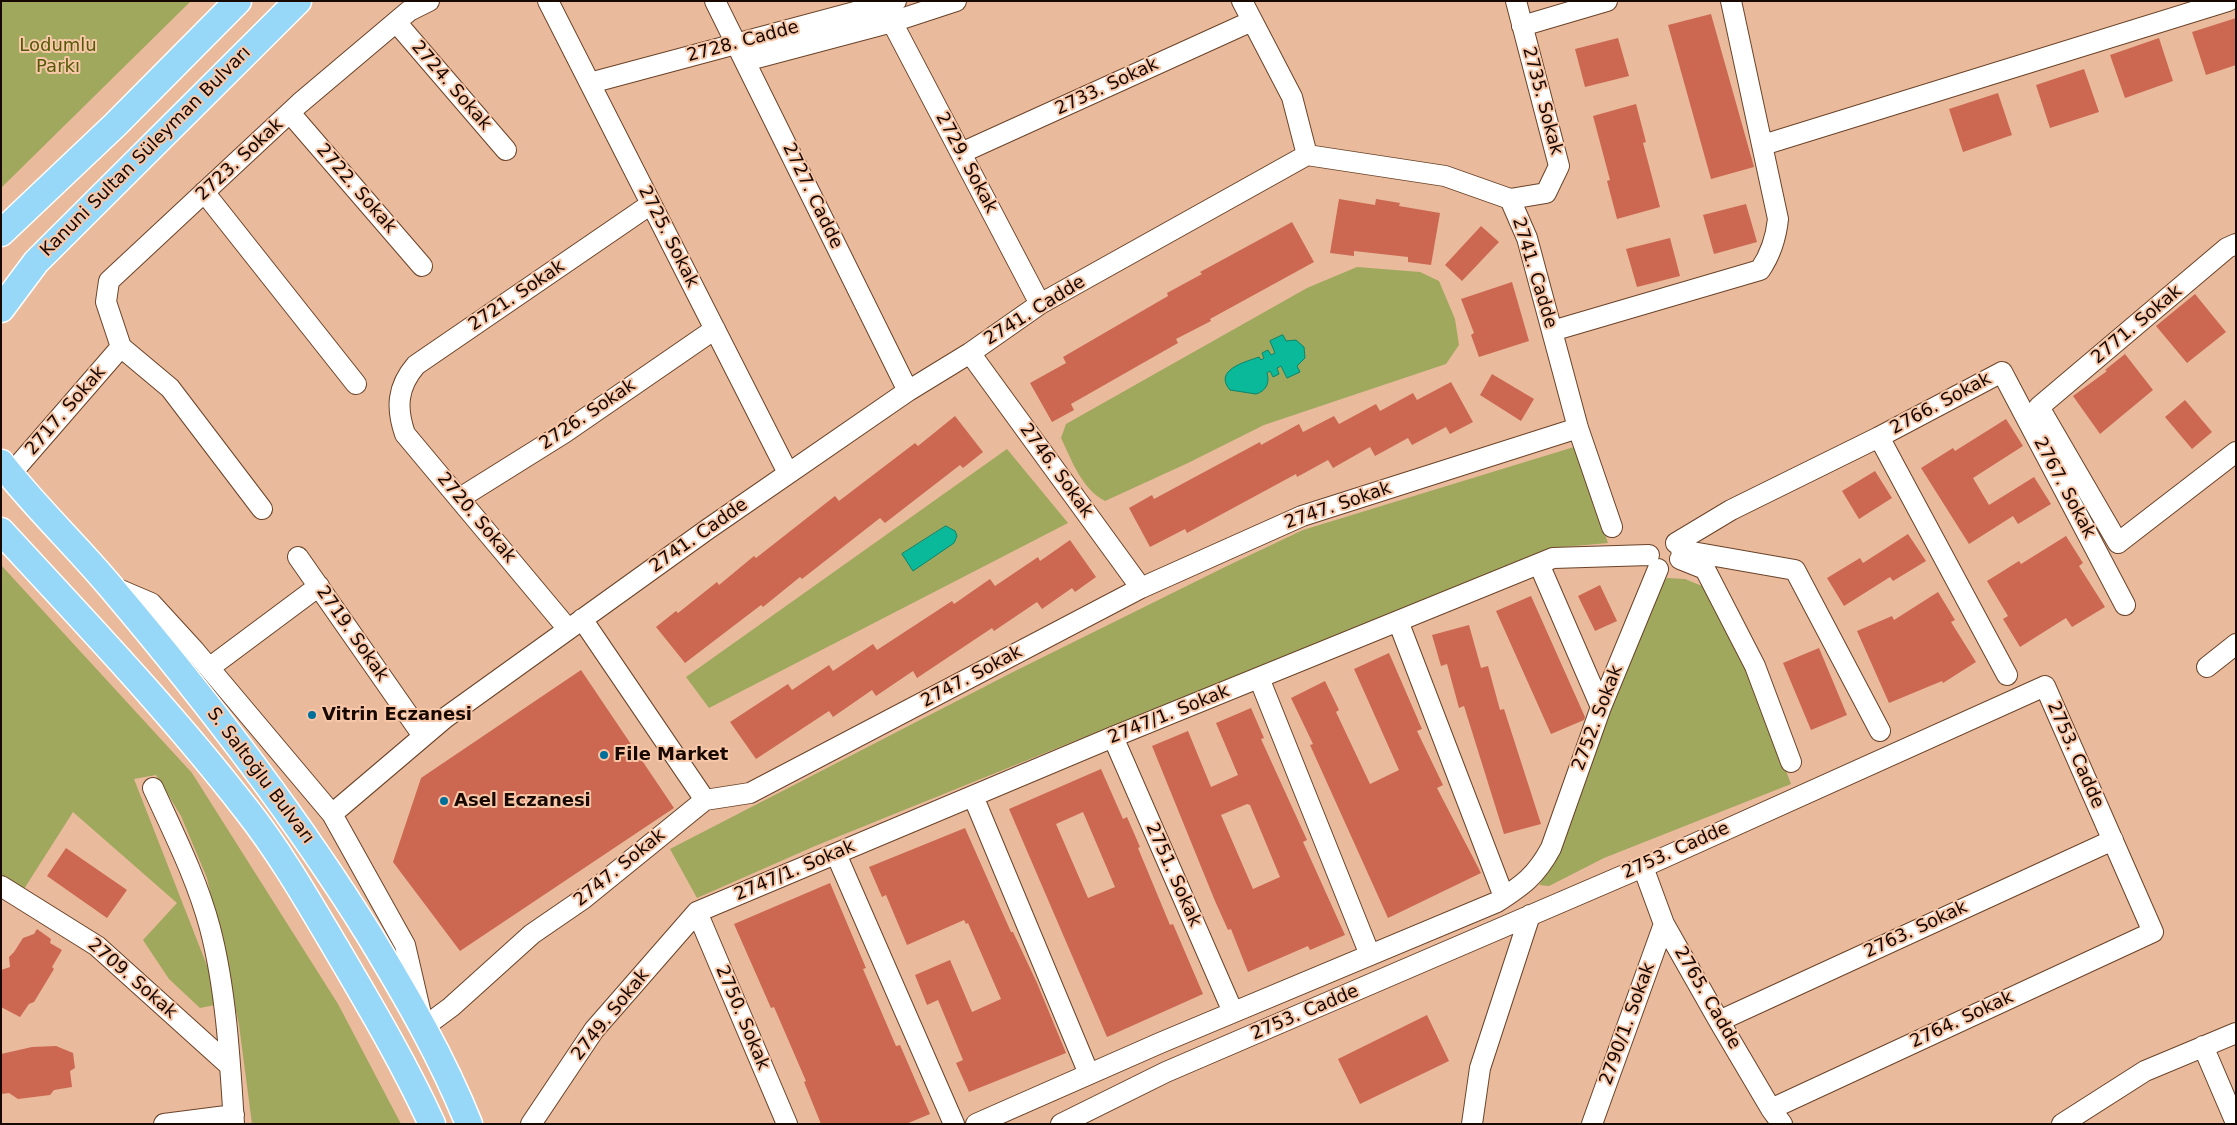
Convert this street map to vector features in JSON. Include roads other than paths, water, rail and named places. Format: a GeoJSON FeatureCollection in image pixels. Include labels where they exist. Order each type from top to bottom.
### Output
{"type":"FeatureCollection","features":[{"type":"Feature","properties":{"kind":"main road"},"geometry":{"type":"LineString","coordinates":[[5,227],[114,125],[238,1]]}},
{"type":"Feature","properties":{"kind":"main road","name":"Kanuni Sultan Süleyman Bulvarı"},"geometry":{"type":"LineString","coordinates":[[1,309],[36,262],[298,1]]}},
{"type":"Feature","properties":{"kind":"main road","name":"S. Saltoğlu Bulvarı"},"geometry":{"type":"LineString","coordinates":[[6,469],[109,585],[190,683],[287,809],[337,884],[424,1027],[469,1124]]}},
{"type":"Feature","properties":{"kind":"main road","name":"S. Saltoğlu Bulvarı"},"geometry":{"type":"LineString","coordinates":[[1,531],[171,717],[247,810],[304,894],[377,1016],[402,1061],[432,1124]]}},
{"type":"Feature","properties":{"kind":"street","name":"2723. Sokak"},"geometry":{"type":"LineString","coordinates":[[121,347],[106,302],[109,281],[290,113],[409,11],[429,1]]}},
{"type":"Feature","properties":{"kind":"street","name":"2725. Sokak"},"geometry":{"type":"LineString","coordinates":[[548,1],[788,473]]}},
{"type":"Feature","properties":{"kind":"street","name":"2727. Cadde"},"geometry":{"type":"LineString","coordinates":[[715,1],[908,391]]}},
{"type":"Feature","properties":{"kind":"street","name":"2728. Cadde"},"geometry":{"type":"LineString","coordinates":[[590,83],[741,52],[888,7],[956,1]]}},
{"type":"Feature","properties":{"kind":"street"},"geometry":{"type":"LineString","coordinates":[[1242,1],[1292,96],[1308,155]]}},
{"type":"Feature","properties":{"kind":"street","name":"2735. Sokak"},"geometry":{"type":"LineString","coordinates":[[1510,199],[1546,193],[1559,166],[1516,1]]}},
{"type":"Feature","properties":{"kind":"street"},"geometry":{"type":"LineString","coordinates":[[1522,26],[1607,1]]}},
{"type":"Feature","properties":{"kind":"street"},"geometry":{"type":"LineString","coordinates":[[1552,331],[1760,270],[1767,260],[1773,246],[1778,219],[1731,1]]}},
{"type":"Feature","properties":{"kind":"street"},"geometry":{"type":"LineString","coordinates":[[1763,146],[2228,1]]}},
{"type":"Feature","properties":{"kind":"street","name":"2729. Sokak"},"geometry":{"type":"LineString","coordinates":[[888,7],[961,153],[1040,304]]}},
{"type":"Feature","properties":{"kind":"street","name":"2733. Sokak"},"geometry":{"type":"LineString","coordinates":[[961,153],[1252,21]]}},
{"type":"Feature","properties":{"kind":"street","name":"2724. Sokak"},"geometry":{"type":"LineString","coordinates":[[396,22],[506,150]]}},
{"type":"Feature","properties":{"kind":"street","name":"2722. Sokak"},"geometry":{"type":"LineString","coordinates":[[290,113],[422,266]]}},
{"type":"Feature","properties":{"kind":"street","name":"2741. Cadde"},"geometry":{"type":"LineString","coordinates":[[332,814],[445,718],[788,473],[908,391],[970,353],[1040,304],[1308,155],[1445,176],[1510,199],[1527,238],[1578,428],[1612,527]]}},
{"type":"Feature","properties":{"kind":"street"},"geometry":{"type":"LineString","coordinates":[[204,192],[356,384]]}},
{"type":"Feature","properties":{"kind":"street","name":"2721. Sokak"},"geometry":{"type":"LineString","coordinates":[[398,400],[404,381],[416,365],[651,204]]}},
{"type":"Feature","properties":{"kind":"street","name":"2771. Sokak"},"geometry":{"type":"LineString","coordinates":[[2236,244],[2227,248],[2039,407],[2118,543],[2236,452]]}},
{"type":"Feature","properties":{"kind":"street","name":"2726. Sokak"},"geometry":{"type":"LineString","coordinates":[[460,498],[564,433],[715,329]]}},
{"type":"Feature","properties":{"kind":"street"},"geometry":{"type":"LineString","coordinates":[[121,347],[170,388],[262,508]]}},
{"type":"Feature","properties":{"kind":"street","name":"2717. Sokak"},"geometry":{"type":"LineString","coordinates":[[6,469],[121,347]]}},
{"type":"Feature","properties":{"kind":"street","name":"2746. Sokak"},"geometry":{"type":"LineString","coordinates":[[970,353],[1141,588]]}},
{"type":"Feature","properties":{"kind":"street","name":"2766. Sokak"},"geometry":{"type":"LineString","coordinates":[[1679,551],[1731,510],[1879,437],[2002,372]]}},
{"type":"Feature","properties":{"kind":"street","name":"2767. Sokak"},"geometry":{"type":"LineString","coordinates":[[2002,372],[2125,605]]}},
{"type":"Feature","properties":{"kind":"street","name":"2720. Sokak"},"geometry":{"type":"LineString","coordinates":[[398,400],[398,411],[405,434],[460,498],[575,624],[704,800]]}},
{"type":"Feature","properties":{"kind":"street","name":"2747. Sokak"},"geometry":{"type":"LineString","coordinates":[[424,1027],[451,1007],[532,934],[583,899],[704,800],[750,793],[1141,588],[1302,516],[1578,428]]}},
{"type":"Feature","properties":{"kind":"street"},"geometry":{"type":"LineString","coordinates":[[1879,437],[2007,675]]}},
{"type":"Feature","properties":{"kind":"street"},"geometry":{"type":"LineString","coordinates":[[1679,551],[1676,566],[1667,569],[1653,562],[1650,548],[1660,541],[1679,551],[1705,569],[1755,666],[1791,762]]}},
{"type":"Feature","properties":{"kind":"street"},"geometry":{"type":"LineString","coordinates":[[1679,551],[1795,570],[1880,732]]}},
{"type":"Feature","properties":{"kind":"street","name":"2719. Sokak"},"geometry":{"type":"LineString","coordinates":[[298,557],[423,736]]}},
{"type":"Feature","properties":{"kind":"street","name":"2747/1. Sokak"},"geometry":{"type":"LineString","coordinates":[[697,912],[1113,737],[1553,558],[1653,562]]}},
{"type":"Feature","properties":{"kind":"street","name":"2752. Sokak"},"geometry":{"type":"LineString","coordinates":[[976,1124],[1504,897],[1526,882],[1540,868],[1551,848],[1653,562]]}},
{"type":"Feature","properties":{"kind":"street"},"geometry":{"type":"LineString","coordinates":[[1539,564],[1601,707]]}},
{"type":"Feature","properties":{"kind":"street"},"geometry":{"type":"LineString","coordinates":[[109,585],[151,603],[209,668],[332,814],[405,945],[424,1027]]}},
{"type":"Feature","properties":{"kind":"street"},"geometry":{"type":"LineString","coordinates":[[209,668],[319,586]]}},
{"type":"Feature","properties":{"kind":"street"},"geometry":{"type":"LineString","coordinates":[[1398,621],[1504,897]]}},
{"type":"Feature","properties":{"kind":"street"},"geometry":{"type":"LineString","coordinates":[[2207,667],[2236,644]]}},
{"type":"Feature","properties":{"kind":"street"},"geometry":{"type":"LineString","coordinates":[[1259,678],[1370,955]]}},
{"type":"Feature","properties":{"kind":"street","name":"2753. Cadde"},"geometry":{"type":"LineString","coordinates":[[1061,1124],[1088,1118],[1166,1072],[1643,866],[2045,686],[2153,932]]}},
{"type":"Feature","properties":{"kind":"street","name":"2751. Sokak"},"geometry":{"type":"LineString","coordinates":[[1113,737],[1233,1012]]}},
{"type":"Feature","properties":{"kind":"street"},"geometry":{"type":"LineString","coordinates":[[153,788],[192,875],[210,929],[221,989],[234,1119],[164,1124]]}},
{"type":"Feature","properties":{"kind":"street"},"geometry":{"type":"LineString","coordinates":[[973,796],[1090,1074]]}},
{"type":"Feature","properties":{"kind":"street","name":"2763. Sokak"},"geometry":{"type":"LineString","coordinates":[[1719,1021],[2112,840]]}},
{"type":"Feature","properties":{"kind":"street"},"geometry":{"type":"LineString","coordinates":[[836,854],[954,1124]]}},
{"type":"Feature","properties":{"kind":"street","name":"2765. Cadde"},"geometry":{"type":"LineString","coordinates":[[1643,866],[1664,924],[1719,1021],[1777,1116]]}},
{"type":"Feature","properties":{"kind":"street","name":"2709. Sokak"},"geometry":{"type":"LineString","coordinates":[[1,886],[97,946],[229,1065]]}},
{"type":"Feature","properties":{"kind":"street","name":"2749. Sokak"},"geometry":{"type":"LineString","coordinates":[[531,1124],[594,1030],[697,912]]}},
{"type":"Feature","properties":{"kind":"street","name":"2750. Sokak"},"geometry":{"type":"LineString","coordinates":[[697,912],[787,1124]]}},
{"type":"Feature","properties":{"kind":"street"},"geometry":{"type":"LineString","coordinates":[[1472,1124],[1480,1068],[1530,915]]}},
{"type":"Feature","properties":{"kind":"street","name":"2790/1. Sokak"},"geometry":{"type":"LineString","coordinates":[[1592,1124],[1664,924]]}},
{"type":"Feature","properties":{"kind":"street","name":"2764. Sokak"},"geometry":{"type":"LineString","coordinates":[[1777,1116],[2153,932]]}},
{"type":"Feature","properties":{"kind":"street"},"geometry":{"type":"LineString","coordinates":[[2062,1124],[2145,1071],[2236,1033]]}},
{"type":"Feature","properties":{"kind":"street"},"geometry":{"type":"LineString","coordinates":[[2203,1046],[2236,1123]]}},
{"type":"Feature","properties":{"kind":"water"},"geometry":{"type":"Polygon","coordinates":[[[1283,335],[1286,341],[1296,340],[1304,347],[1305,358],[1297,366],[1300,372],[1287,378],[1281,366],[1277,368],[1279,374],[1273,377],[1270,371],[1267,373],[1268,380],[1266,386],[1259,393],[1230,390],[1225,377],[1228,372],[1246,361],[1259,357],[1261,360],[1264,358],[1262,353],[1268,350],[1271,355],[1275,353],[1270,341],[1283,335]]]}},
{"type":"Feature","properties":{"kind":"water"},"geometry":{"type":"Polygon","coordinates":[[[946,526],[955,531],[957,536],[954,543],[913,571],[902,554],[946,526]]]}},
{"type":"Feature","properties":{"kind":"place","name":"Vitrin Eczanesi"},"geometry":{"type":"Point","coordinates":[312,715]}},
{"type":"Feature","properties":{"kind":"place","name":"File Market"},"geometry":{"type":"Point","coordinates":[604,755]}},
{"type":"Feature","properties":{"kind":"place","name":"Asel Eczanesi"},"geometry":{"type":"Point","coordinates":[444,801]}},
{"type":"Feature","properties":{"kind":"park label","name":"Lodumlu Parkı"},"geometry":{"type":"Point","coordinates":[58,56]}}]}
